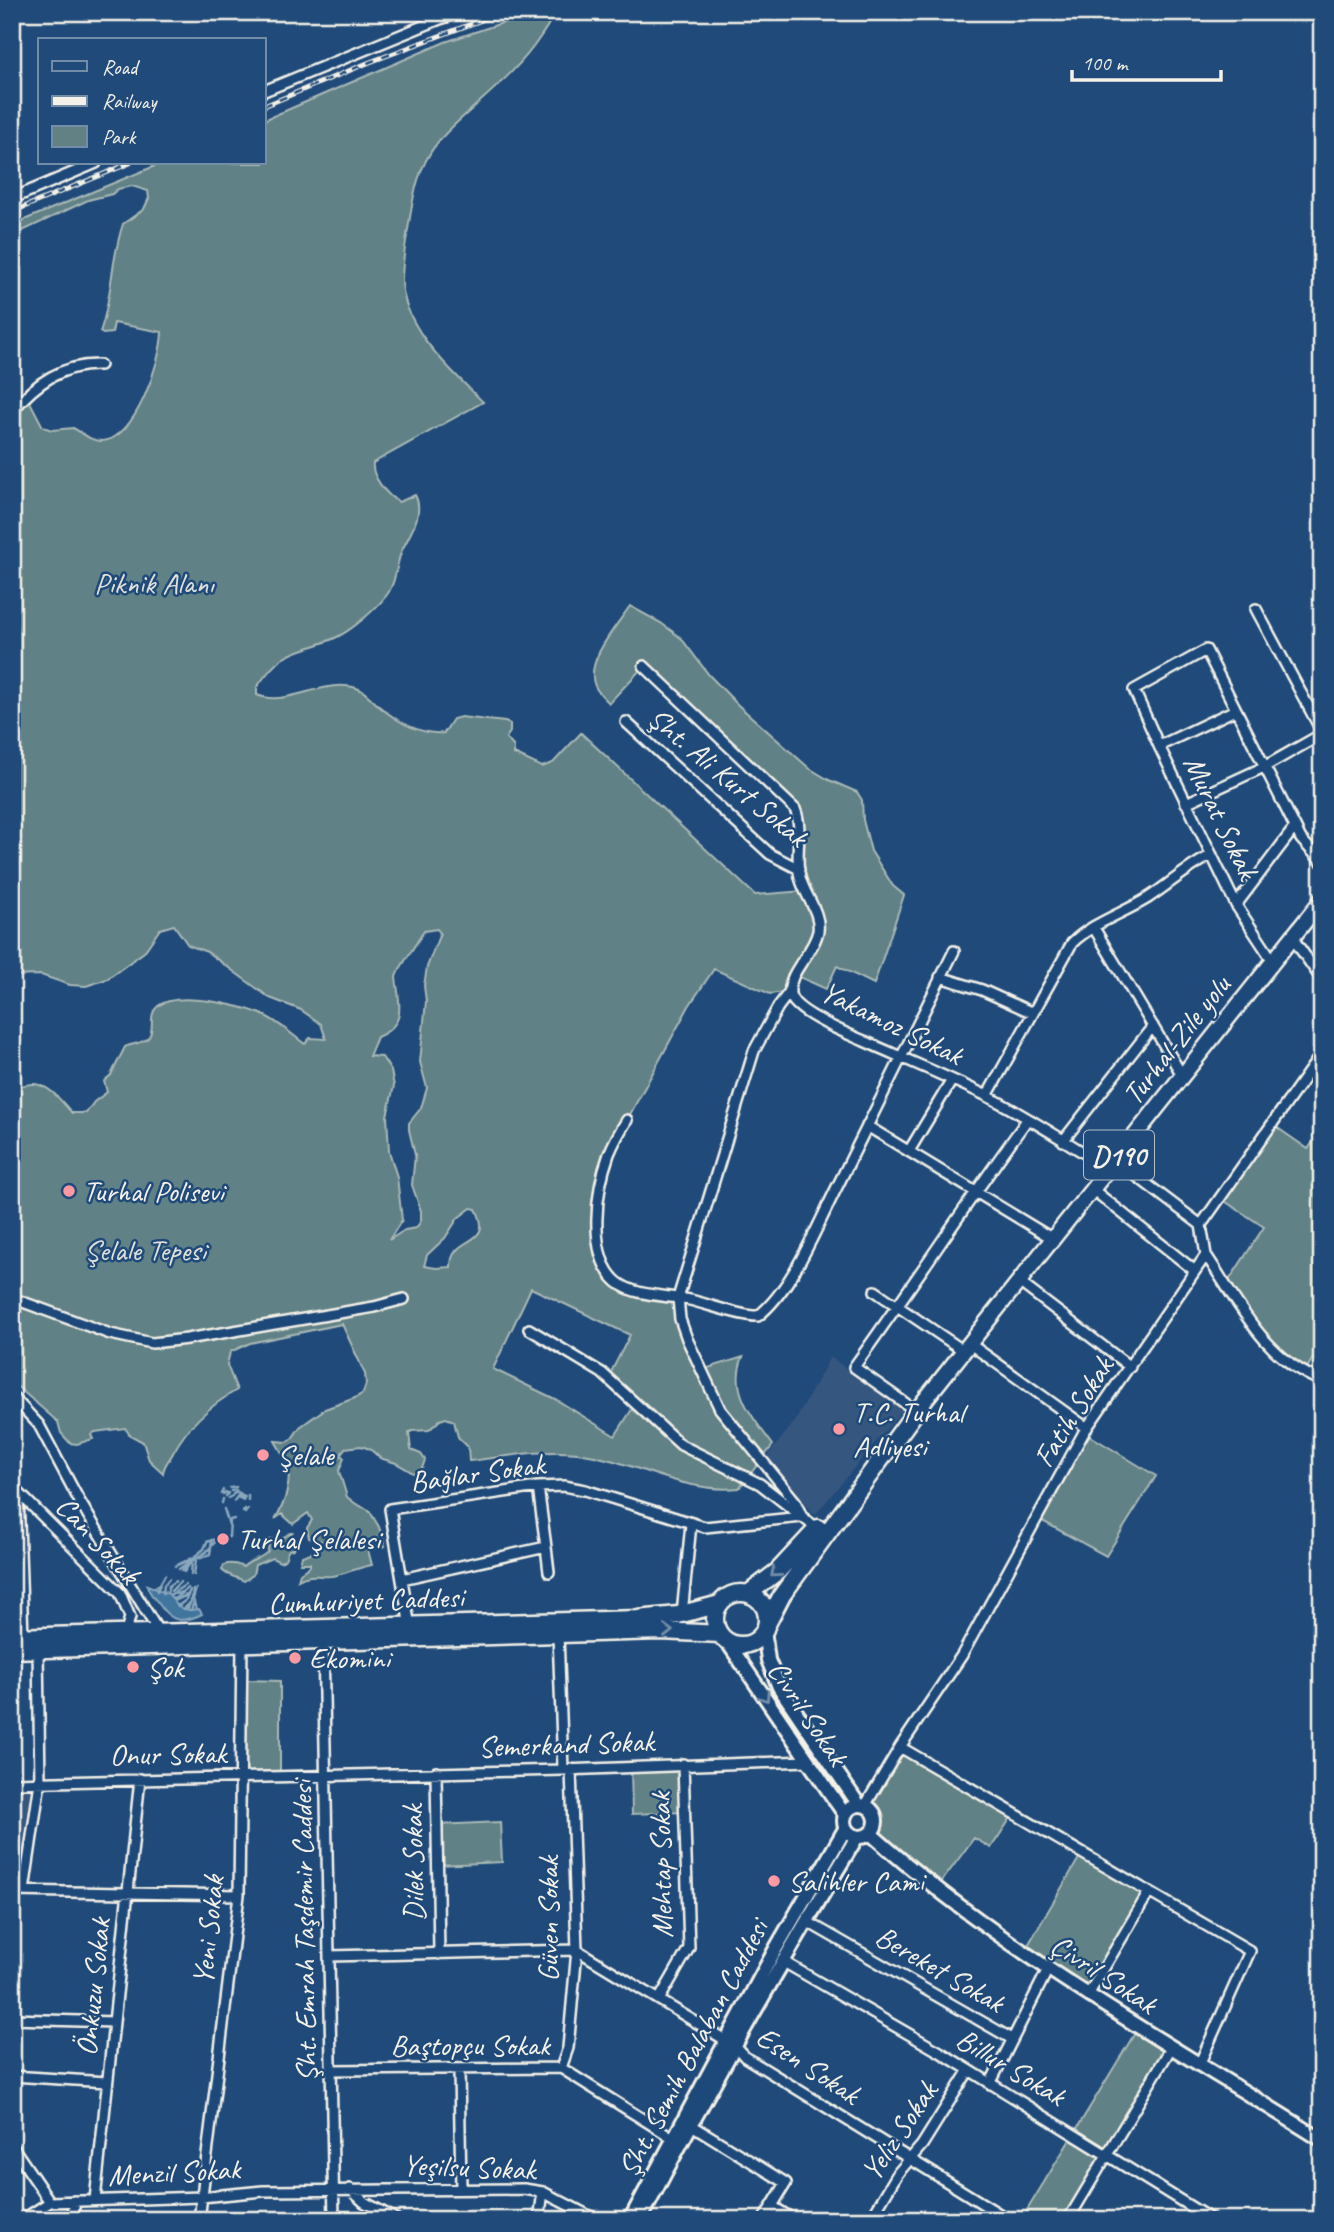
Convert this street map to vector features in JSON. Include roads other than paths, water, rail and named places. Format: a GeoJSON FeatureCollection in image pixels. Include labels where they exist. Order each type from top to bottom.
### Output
{"type":"FeatureCollection","features":[{"type":"Feature","properties":{"kind":"highway","name":"Cumhuriyet Caddesi"},"geometry":{"type":"LineString","coordinates":[[16,1641],[161,1639],[638,1619],[682,1614],[720,1604],[734,1594],[748,1594],[778,1571],[818,1529],[916,1411]]}},
{"type":"Feature","properties":{"kind":"highway","name":"D190"},"geometry":{"type":"LineString","coordinates":[[765,1628],[782,1595],[916,1411]]}},
{"type":"Feature","properties":{"kind":"highway"},"geometry":{"type":"LineString","coordinates":[[748,1594],[756,1598],[764,1608],[765,1628]]}},
{"type":"Feature","properties":{"kind":"highway"},"geometry":{"type":"LineString","coordinates":[[720,1604],[715,1621],[723,1637]]}},
{"type":"Feature","properties":{"kind":"highway","name":"Cumhuriyet Caddesi"},"geometry":{"type":"LineString","coordinates":[[161,1639],[242,1643],[671,1631],[723,1637],[734,1644],[748,1644],[759,1637],[765,1628]]}},
{"type":"Feature","properties":{"kind":"highway","name":"Cumhuriyet Caddesi"},"geometry":{"type":"LineString","coordinates":[[16,1641],[38,1649],[126,1640]]}},
{"type":"Feature","properties":{"kind":"main road","name":"Turhal-Zile yolu"},"geometry":{"type":"LineString","coordinates":[[916,1411],[1322,900]]}},
{"type":"Feature","properties":{"kind":"street"},"geometry":{"type":"LineString","coordinates":[[266,90],[463,12]]}},
{"type":"Feature","properties":{"kind":"street"},"geometry":{"type":"LineString","coordinates":[[12,196],[18,196],[94,164]]}},
{"type":"Feature","properties":{"kind":"street"},"geometry":{"type":"LineString","coordinates":[[12,411],[42,381],[61,370],[86,364],[100,365]]}},
{"type":"Feature","properties":{"kind":"street"},"geometry":{"type":"LineString","coordinates":[[1186,803],[1264,767],[1322,733],[1256,609]]}},
{"type":"Feature","properties":{"kind":"street","name":"Murat Sokak"},"geometry":{"type":"LineString","coordinates":[[1236,710],[1206,650],[1134,690],[1236,905],[1273,961]]}},
{"type":"Feature","properties":{"kind":"street","name":"Yakamoz Sokak"},"geometry":{"type":"LineString","coordinates":[[644,666],[790,802],[799,820],[799,869],[804,891],[817,918],[818,928],[813,946],[796,972],[790,991],[794,1002],[833,1027],[987,1096],[1063,1141],[1112,1164],[1200,1225]]}},
{"type":"Feature","properties":{"kind":"street"},"geometry":{"type":"LineString","coordinates":[[1159,746],[1236,710],[1294,827],[1322,862]]}},
{"type":"Feature","properties":{"kind":"street","name":"Şht. Ali Kurt Sokak"},"geometry":{"type":"LineString","coordinates":[[626,722],[770,854],[799,869]]}},
{"type":"Feature","properties":{"kind":"street"},"geometry":{"type":"LineString","coordinates":[[1236,905],[1294,827]]}},
{"type":"Feature","properties":{"kind":"street"},"geometry":{"type":"LineString","coordinates":[[987,1096],[1072,943],[1146,899],[1182,871],[1212,855]]}},
{"type":"Feature","properties":{"kind":"street"},"geometry":{"type":"LineString","coordinates":[[1094,928],[1182,1075]]}},
{"type":"Feature","properties":{"kind":"street"},"geometry":{"type":"LineString","coordinates":[[1292,937],[1322,980]]}},
{"type":"Feature","properties":{"kind":"street"},"geometry":{"type":"LineString","coordinates":[[627,1121],[609,1154],[597,1213],[599,1244],[605,1262],[619,1283],[640,1292],[678,1297],[748,1316],[758,1316],[788,1282],[954,951]]}},
{"type":"Feature","properties":{"kind":"street"},"geometry":{"type":"LineString","coordinates":[[940,977],[982,990],[1032,1013]]}},
{"type":"Feature","properties":{"kind":"street"},"geometry":{"type":"LineString","coordinates":[[790,991],[754,1051],[678,1297],[680,1319],[687,1339],[720,1409],[795,1501],[802,1517]]}},
{"type":"Feature","properties":{"kind":"street"},"geometry":{"type":"LineString","coordinates":[[1063,1141],[1153,1026]]}},
{"type":"Feature","properties":{"kind":"street"},"geometry":{"type":"LineString","coordinates":[[1322,1053],[1200,1225],[1206,1255],[1256,1331],[1290,1366],[1322,1381]]}},
{"type":"Feature","properties":{"kind":"street"},"geometry":{"type":"LineString","coordinates":[[909,1151],[951,1080]]}},
{"type":"Feature","properties":{"kind":"street"},"geometry":{"type":"LineString","coordinates":[[916,1411],[854,1367],[1027,1120]]}},
{"type":"Feature","properties":{"kind":"street"},"geometry":{"type":"LineString","coordinates":[[867,1126],[1053,1239]]}},
{"type":"Feature","properties":{"kind":"street"},"geometry":{"type":"LineString","coordinates":[[1092,1189],[1195,1272]]}},
{"type":"Feature","properties":{"kind":"street","name":"Fatih Sokak"},"geometry":{"type":"LineString","coordinates":[[862,1806],[962,1655],[1087,1428],[1206,1255]]}},
{"type":"Feature","properties":{"kind":"street"},"geometry":{"type":"LineString","coordinates":[[1019,1282],[1130,1367]]}},
{"type":"Feature","properties":{"kind":"street"},"geometry":{"type":"LineString","coordinates":[[874,1290],[967,1347],[1087,1428]]}},
{"type":"Feature","properties":{"kind":"street"},"geometry":{"type":"LineString","coordinates":[[12,1298],[110,1334],[152,1343],[332,1314],[404,1299]]}},
{"type":"Feature","properties":{"kind":"street"},"geometry":{"type":"LineString","coordinates":[[529,1329],[602,1373],[681,1446],[760,1484],[818,1529]]}},
{"type":"Feature","properties":{"kind":"street"},"geometry":{"type":"LineString","coordinates":[[12,1396],[39,1425],[80,1502],[143,1602],[161,1639]]}},
{"type":"Feature","properties":{"kind":"street","name":"Bağlar Sokak"},"geometry":{"type":"LineString","coordinates":[[410,1627],[390,1509],[538,1487],[564,1486],[710,1528],[802,1517]]}},
{"type":"Feature","properties":{"kind":"street"},"geometry":{"type":"LineString","coordinates":[[538,1487],[549,1572]]}},
{"type":"Feature","properties":{"kind":"street"},"geometry":{"type":"LineString","coordinates":[[15,1489],[16,1641]]}},
{"type":"Feature","properties":{"kind":"street","name":"Can Sokak"},"geometry":{"type":"LineString","coordinates":[[15,1489],[120,1593],[130,1622],[126,1640]]}},
{"type":"Feature","properties":{"kind":"street"},"geometry":{"type":"LineString","coordinates":[[682,1614],[691,1524]]}},
{"type":"Feature","properties":{"kind":"street"},"geometry":{"type":"LineString","coordinates":[[401,1579],[546,1547]]}},
{"type":"Feature","properties":{"kind":"street"},"geometry":{"type":"LineString","coordinates":[[127,1609],[143,1602]]}},
{"type":"Feature","properties":{"kind":"street","name":"Civril Sokak"},"geometry":{"type":"LineString","coordinates":[[765,1628],[768,1660],[779,1687],[862,1806]]}},
{"type":"Feature","properties":{"kind":"street","name":"Güven Sokak"},"geometry":{"type":"LineString","coordinates":[[558,1634],[577,1950],[568,2048],[561,2067]]}},
{"type":"Feature","properties":{"kind":"street","name":"Civril Sokak"},"geometry":{"type":"LineString","coordinates":[[723,1637],[845,1815]]}},
{"type":"Feature","properties":{"kind":"street","name":"Şht. Emrah Taşdemir Caddesi"},"geometry":{"type":"LineString","coordinates":[[323,1641],[334,2220]]}},
{"type":"Feature","properties":{"kind":"street","name":"Yeni Sokak"},"geometry":{"type":"LineString","coordinates":[[198,2220],[239,1895],[242,1643]]}},
{"type":"Feature","properties":{"kind":"street"},"geometry":{"type":"LineString","coordinates":[[24,1891],[40,1782],[38,1649]]}},
{"type":"Feature","properties":{"kind":"street"},"geometry":{"type":"LineString","coordinates":[[901,1747],[1250,1951],[1199,2065]]}},
{"type":"Feature","properties":{"kind":"street","name":"Semerkand Sokak"},"geometry":{"type":"LineString","coordinates":[[325,1775],[808,1761]]}},
{"type":"Feature","properties":{"kind":"street","name":"Mehtap Sokak"},"geometry":{"type":"LineString","coordinates":[[659,2000],[689,1948],[683,1764]]}},
{"type":"Feature","properties":{"kind":"street","name":"Dilek Sokak"},"geometry":{"type":"LineString","coordinates":[[436,1772],[439,1954]]}},
{"type":"Feature","properties":{"kind":"street","name":"Onur Sokak"},"geometry":{"type":"LineString","coordinates":[[12,1783],[325,1775]]}},
{"type":"Feature","properties":{"kind":"street","name":"Önkuzu Sokak"},"geometry":{"type":"LineString","coordinates":[[95,2200],[140,1779]]}},
{"type":"Feature","properties":{"kind":"street"},"geometry":{"type":"LineString","coordinates":[[862,1806],[873,1812],[875,1827],[870,1833],[857,1837],[845,1829],[845,1815],[849,1809],[862,1806]]}},
{"type":"Feature","properties":{"kind":"street","name":"Şht. Semih Balaban Caddesi"},"geometry":{"type":"LineString","coordinates":[[640,2220],[775,1950],[845,1829]]}},
{"type":"Feature","properties":{"kind":"street","name":"Çivril Sokak"},"geometry":{"type":"LineString","coordinates":[[870,1833],[941,1892],[1048,1969],[1322,2140]]}},
{"type":"Feature","properties":{"kind":"street","name":"Şht. Semih Balaban Caddesi"},"geometry":{"type":"LineString","coordinates":[[630,2220],[673,2138],[857,1837]]}},
{"type":"Feature","properties":{"kind":"street"},"geometry":{"type":"LineString","coordinates":[[12,1891],[239,1895]]}},
{"type":"Feature","properties":{"kind":"street"},"geometry":{"type":"LineString","coordinates":[[1088,1995],[1149,1892]]}},
{"type":"Feature","properties":{"kind":"street","name":"Bereket Sokak"},"geometry":{"type":"LineString","coordinates":[[806,1921],[1012,2039]]}},
{"type":"Feature","properties":{"kind":"street"},"geometry":{"type":"LineString","coordinates":[[329,1956],[577,1950]]}},
{"type":"Feature","properties":{"kind":"street","name":"Esen Sokak"},"geometry":{"type":"LineString","coordinates":[[577,1950],[730,2043],[745,2057],[1009,2220]]}},
{"type":"Feature","properties":{"kind":"street","name":"Billur Sokak"},"geometry":{"type":"LineString","coordinates":[[782,1961],[1107,2155],[1200,2217],[1212,2220]]}},
{"type":"Feature","properties":{"kind":"street","name":"Bereket Sokak"},"geometry":{"type":"LineString","coordinates":[[990,2084],[1048,1969]]}},
{"type":"Feature","properties":{"kind":"street"},"geometry":{"type":"LineString","coordinates":[[12,2019],[114,2022]]}},
{"type":"Feature","properties":{"kind":"street"},"geometry":{"type":"LineString","coordinates":[[1068,2220],[1171,2048]]}},
{"type":"Feature","properties":{"kind":"street","name":"Baştopçu Sokak"},"geometry":{"type":"LineString","coordinates":[[331,2070],[561,2067],[673,2138]]}},
{"type":"Feature","properties":{"kind":"street"},"geometry":{"type":"LineString","coordinates":[[459,2070],[461,2189]]}},
{"type":"Feature","properties":{"kind":"street","name":"Yeliz Sokak"},"geometry":{"type":"LineString","coordinates":[[870,2220],[898,2173],[922,2145],[968,2070]]}},
{"type":"Feature","properties":{"kind":"street"},"geometry":{"type":"LineString","coordinates":[[12,2076],[107,2081]]}},
{"type":"Feature","properties":{"kind":"street"},"geometry":{"type":"LineString","coordinates":[[690,2124],[786,2183],[763,2220]]}},
{"type":"Feature","properties":{"kind":"street"},"geometry":{"type":"LineString","coordinates":[[12,2146],[50,2202],[22,2220]]}},
{"type":"Feature","properties":{"kind":"street"},"geometry":{"type":"LineString","coordinates":[[350,2189],[365,2202],[397,2220]]}},
{"type":"Feature","properties":{"kind":"street","name":"Yeşilsu Sokak"},"geometry":{"type":"LineString","coordinates":[[334,2190],[524,2189],[543,2192],[597,2220]]}},
{"type":"Feature","properties":{"kind":"street","name":"Menzil Sokak"},"geometry":{"type":"LineString","coordinates":[[50,2202],[334,2190]]}},
{"type":"Feature","properties":{"kind":"street"},"geometry":{"type":"LineString","coordinates":[[539,2220],[543,2192]]}},
{"type":"Feature","properties":{"kind":"street"},"geometry":{"type":"LineString","coordinates":[[74,2201],[74,2220]]}},
{"type":"Feature","properties":{"kind":"street"},"geometry":{"type":"LineString","coordinates":[[772,2206],[794,2220]]}},
{"type":"Feature","properties":{"kind":"waterway"},"geometry":{"type":"LineString","coordinates":[[230,1488],[236,1487]]}},
{"type":"Feature","properties":{"kind":"waterway"},"geometry":{"type":"LineString","coordinates":[[221,1494],[223,1490]]}},
{"type":"Feature","properties":{"kind":"waterway"},"geometry":{"type":"LineString","coordinates":[[231,1491],[236,1490]]}},
{"type":"Feature","properties":{"kind":"waterway"},"geometry":{"type":"LineString","coordinates":[[233,1494],[238,1492]]}},
{"type":"Feature","properties":{"kind":"waterway"},"geometry":{"type":"LineString","coordinates":[[234,1501],[240,1493]]}},
{"type":"Feature","properties":{"kind":"waterway"},"geometry":{"type":"LineString","coordinates":[[239,1498],[241,1494]]}},
{"type":"Feature","properties":{"kind":"waterway"},"geometry":{"type":"LineString","coordinates":[[241,1499],[243,1495]]}},
{"type":"Feature","properties":{"kind":"waterway"},"geometry":{"type":"LineString","coordinates":[[248,1495],[248,1500]]}},
{"type":"Feature","properties":{"kind":"waterway"},"geometry":{"type":"LineString","coordinates":[[228,1498],[232,1496]]}},
{"type":"Feature","properties":{"kind":"waterway"},"geometry":{"type":"LineString","coordinates":[[243,1500],[245,1496]]}},
{"type":"Feature","properties":{"kind":"waterway"},"geometry":{"type":"LineString","coordinates":[[222,1503],[223,1499]]}},
{"type":"Feature","properties":{"kind":"waterway"},"geometry":{"type":"LineString","coordinates":[[224,1509],[229,1525]]}},
{"type":"Feature","properties":{"kind":"waterway"},"geometry":{"type":"LineString","coordinates":[[245,1513],[248,1509]]}},
{"type":"Feature","properties":{"kind":"waterway"},"geometry":{"type":"LineString","coordinates":[[182,1571],[189,1559],[210,1554],[212,1540],[229,1537],[230,1520],[234,1519]]}},
{"type":"Feature","properties":{"kind":"waterway"},"geometry":{"type":"LineString","coordinates":[[195,1556],[212,1540]]}},
{"type":"Feature","properties":{"kind":"waterway"},"geometry":{"type":"LineString","coordinates":[[191,1575],[192,1561],[216,1541]]}},
{"type":"Feature","properties":{"kind":"waterway"},"geometry":{"type":"LineString","coordinates":[[179,1569],[193,1559]]}},
{"type":"Feature","properties":{"kind":"waterway"},"geometry":{"type":"LineString","coordinates":[[194,1575],[196,1559]]}},
{"type":"Feature","properties":{"kind":"waterway"},"geometry":{"type":"LineString","coordinates":[[175,1566],[186,1561]]}},
{"type":"Feature","properties":{"kind":"waterway"},"geometry":{"type":"LineString","coordinates":[[184,1572],[190,1563]]}},
{"type":"Feature","properties":{"kind":"waterway"},"geometry":{"type":"LineString","coordinates":[[153,1588],[160,1584],[165,1575]]}},
{"type":"Feature","properties":{"kind":"waterway"},"geometry":{"type":"LineString","coordinates":[[163,1593],[164,1585],[169,1579]]}},
{"type":"Feature","properties":{"kind":"waterway"},"geometry":{"type":"LineString","coordinates":[[167,1593],[169,1586],[176,1581]]}},
{"type":"Feature","properties":{"kind":"waterway"},"geometry":{"type":"LineString","coordinates":[[171,1591],[180,1582]]}},
{"type":"Feature","properties":{"kind":"waterway"},"geometry":{"type":"LineString","coordinates":[[157,1591],[160,1584]]}},
{"type":"Feature","properties":{"kind":"waterway"},"geometry":{"type":"LineString","coordinates":[[170,1595],[185,1585]]}},
{"type":"Feature","properties":{"kind":"waterway"},"geometry":{"type":"LineString","coordinates":[[173,1599],[188,1588]]}},
{"type":"Feature","properties":{"kind":"waterway"},"geometry":{"type":"LineString","coordinates":[[196,1589],[193,1599],[196,1609]]}},
{"type":"Feature","properties":{"kind":"waterway"},"geometry":{"type":"LineString","coordinates":[[178,1606],[186,1600],[190,1590]]}},
{"type":"Feature","properties":{"kind":"waterway"},"geometry":{"type":"LineString","coordinates":[[191,1601],[193,1590]]}},
{"type":"Feature","properties":{"kind":"waterway"},"geometry":{"type":"LineString","coordinates":[[176,1594],[182,1592]]}},
{"type":"Feature","properties":{"kind":"waterway"},"geometry":{"type":"LineString","coordinates":[[174,1601],[187,1595]]}},
{"type":"Feature","properties":{"kind":"waterway"},"geometry":{"type":"LineString","coordinates":[[188,1608],[191,1601]]}},
{"type":"Feature","properties":{"kind":"waterway"},"geometry":{"type":"LineString","coordinates":[[191,1610],[194,1602]]}},
{"type":"Feature","properties":{"kind":"waterway"},"geometry":{"type":"LineString","coordinates":[[184,1609],[190,1603]]}},
{"type":"Feature","properties":{"kind":"railway"},"geometry":{"type":"LineString","coordinates":[[266,105],[370,62],[503,12]]}},
{"type":"Feature","properties":{"kind":"railway"},"geometry":{"type":"LineString","coordinates":[[12,212],[128,164]]}},
{"type":"Feature","properties":{"kind":"place","name":"Turhal Polisevi"},"geometry":{"type":"Point","coordinates":[69,1191]}},
{"type":"Feature","properties":{"kind":"place","name":"T.C. Turhal Adliyesi"},"geometry":{"type":"Point","coordinates":[839,1429]}},
{"type":"Feature","properties":{"kind":"place","name":"Şelale"},"geometry":{"type":"Point","coordinates":[263,1455]}},
{"type":"Feature","properties":{"kind":"place","name":"Turhal Şelalesi"},"geometry":{"type":"Point","coordinates":[223,1539]}},
{"type":"Feature","properties":{"kind":"place","name":"Ekomini"},"geometry":{"type":"Point","coordinates":[295,1658]}},
{"type":"Feature","properties":{"kind":"place","name":"Şok"},"geometry":{"type":"Point","coordinates":[133,1667]}},
{"type":"Feature","properties":{"kind":"place","name":"Salihler Cami"},"geometry":{"type":"Point","coordinates":[774,1881]}},
{"type":"Feature","properties":{"kind":"park label","name":"Piknik Alanı"},"geometry":{"type":"Point","coordinates":[154,583]}},
{"type":"Feature","properties":{"kind":"park label","name":"Şelale Tepesi"},"geometry":{"type":"Point","coordinates":[145,1250]}}]}
